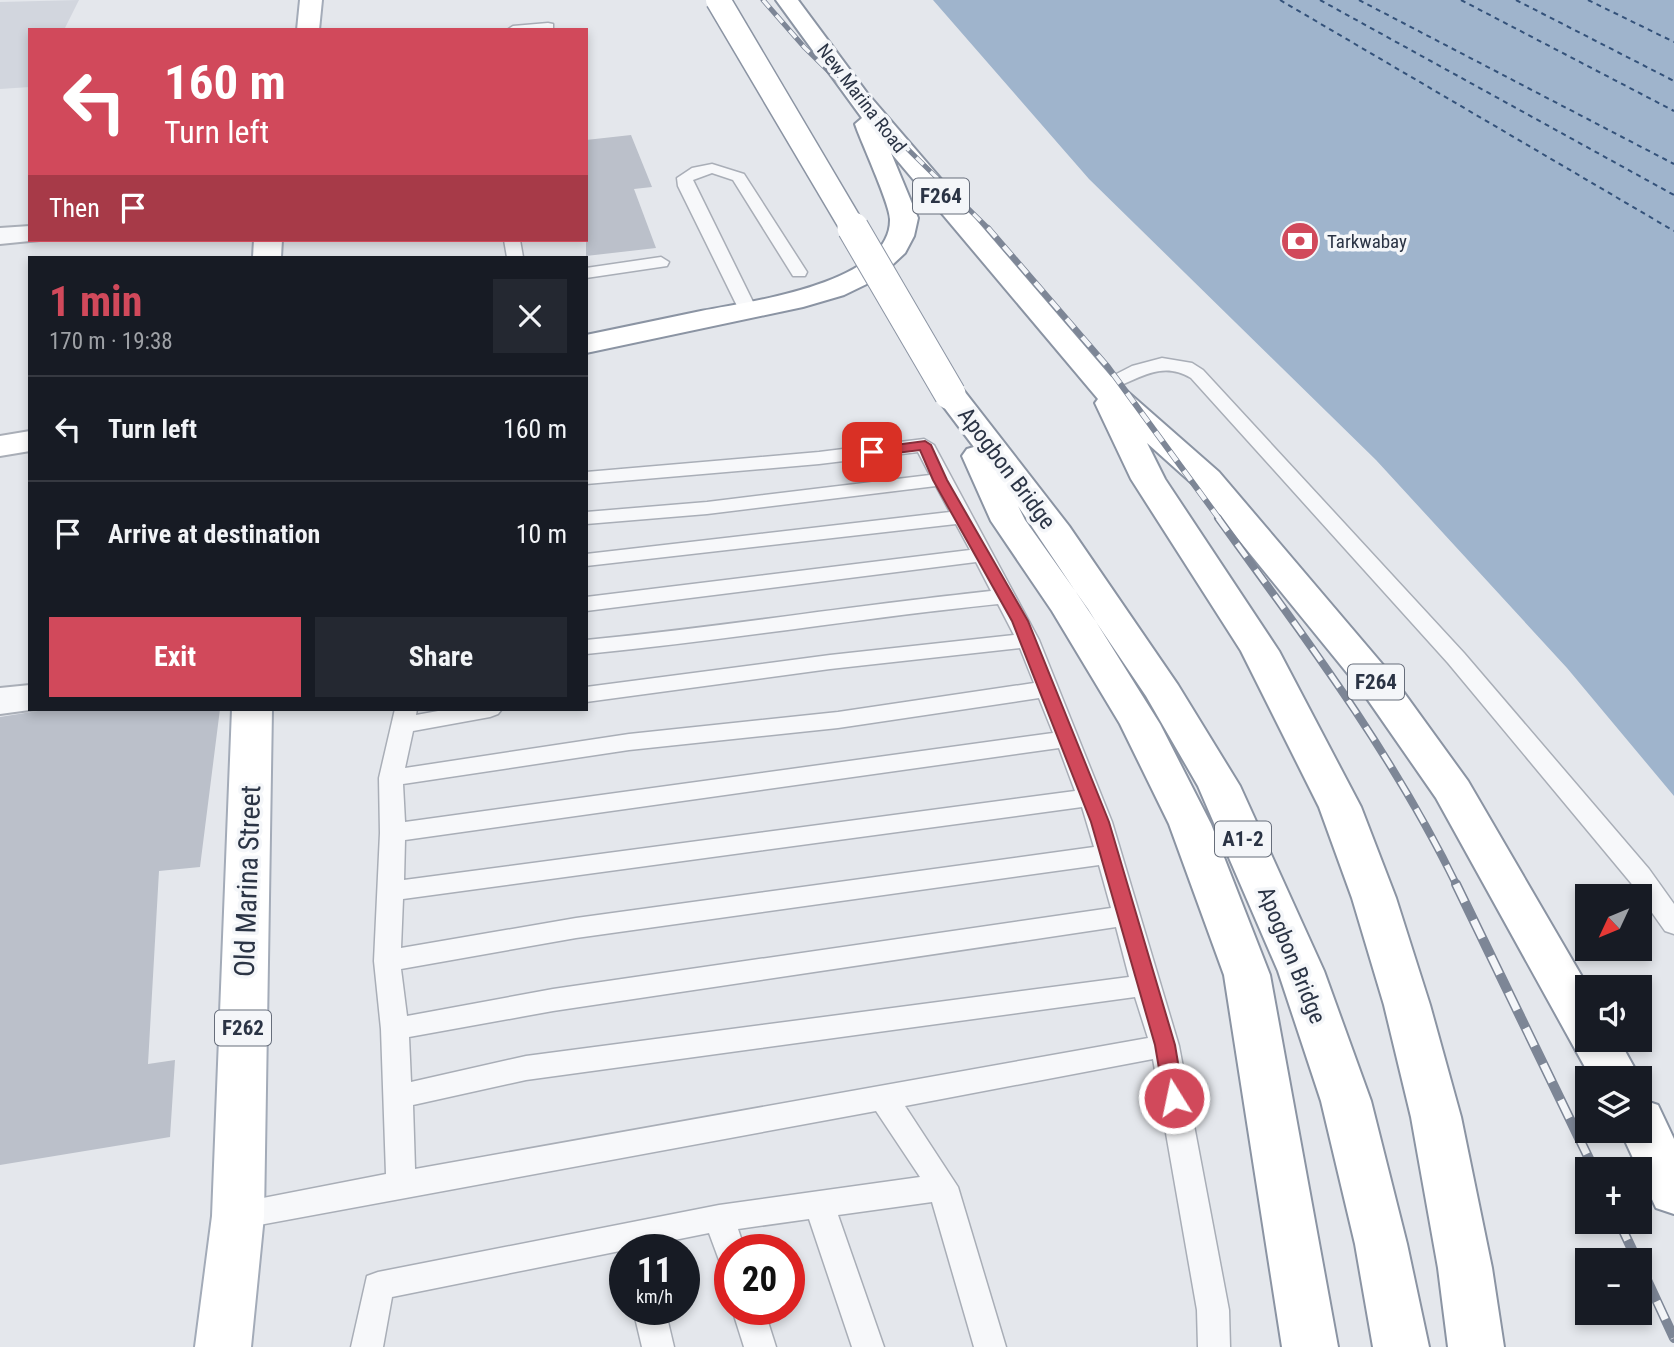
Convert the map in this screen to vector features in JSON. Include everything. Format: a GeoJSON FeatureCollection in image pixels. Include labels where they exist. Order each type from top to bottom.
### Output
{"type":"FeatureCollection","features":[{"type":"Feature","properties":{"kind":"main road"},"geometry":{"type":"LineString","coordinates":[[308,28],[311,0]]}},
{"type":"Feature","properties":{"kind":"main road"},"geometry":{"type":"LineString","coordinates":[[718,0],[950,394],[1008,521],[1070,609],[1140,724],[1190,824],[1247,975],[1310,1347]]}},
{"type":"Feature","properties":{"kind":"main road","name":"New Marina Road"},"geometry":{"type":"LineString","coordinates":[[788,0],[858,98],[1102,386]]}},
{"type":"Feature","properties":{"kind":"main road"},"geometry":{"type":"LineString","coordinates":[[588,344],[834,289],[867,273],[891,253],[900,236],[904,218],[858,98]]}},
{"type":"Feature","properties":{"kind":"main road"},"geometry":{"type":"LineString","coordinates":[[1102,386],[1148,479],[1260,651],[1340,807],[1374,898],[1407,1005],[1436,1117],[1465,1268],[1476,1347]]}},
{"type":"Feature","properties":{"kind":"main road","name":"F264"},"geometry":{"type":"LineString","coordinates":[[1102,386],[1207,479],[1375,681],[1453,791],[1575,1006]]}},
{"type":"Feature","properties":{"kind":"main road","name":"Apogbon Bridge"},"geometry":{"type":"LineString","coordinates":[[950,394],[1057,533],[1164,694],[1219,786],[1301,971],[1346,1101],[1381,1244],[1401,1347]]}},
{"type":"Feature","properties":{"kind":"main road"},"geometry":{"type":"LineString","coordinates":[[0,446],[28,441]]}},
{"type":"Feature","properties":{"kind":"main road","name":"Old Marina Street"},"geometry":{"type":"LineString","coordinates":[[223,1347],[239,1216],[252,711]]}},
{"type":"Feature","properties":{"kind":"main road"},"geometry":{"type":"LineString","coordinates":[[1651,1143],[1674,1192]]}},
{"type":"Feature","properties":{"kind":"street"},"geometry":{"type":"LineString","coordinates":[[0,236],[28,234]]}},
{"type":"Feature","properties":{"kind":"street"},"geometry":{"type":"LineString","coordinates":[[0,701],[28,698]]}},
{"type":"Feature","properties":{"kind":"lane"},"geometry":{"type":"LineString","coordinates":[[536,28],[548,27]]}},
{"type":"Feature","properties":{"kind":"lane"},"geometry":{"type":"LineString","coordinates":[[748,310],[686,186],[685,178],[691,174],[722,169],[739,177],[799,272]]}},
{"type":"Feature","properties":{"kind":"lane"},"geometry":{"type":"LineString","coordinates":[[588,273],[661,262]]}},
{"type":"Feature","properties":{"kind":"lane"},"geometry":{"type":"LineString","coordinates":[[1102,386],[1162,363],[1185,364],[1197,374],[1456,658],[1640,876],[1674,924]]}},
{"type":"Feature","properties":{"kind":"lane"},"geometry":{"type":"LineString","coordinates":[[588,478],[819,458],[925,445],[940,480],[964,517],[1028,640],[1090,797],[1109,854],[1145,985],[1165,1045],[1213,1310],[1214,1347]]}},
{"type":"Feature","properties":{"kind":"lane"},"geometry":{"type":"LineString","coordinates":[[588,518],[707,508],[940,480]]}},
{"type":"Feature","properties":{"kind":"lane"},"geometry":{"type":"LineString","coordinates":[[588,560],[964,517]]}},
{"type":"Feature","properties":{"kind":"lane"},"geometry":{"type":"LineString","coordinates":[[588,604],[984,555]]}},
{"type":"Feature","properties":{"kind":"lane"},"geometry":{"type":"LineString","coordinates":[[588,647],[684,637],[852,612],[1007,596]]}},
{"type":"Feature","properties":{"kind":"lane"},"geometry":{"type":"LineString","coordinates":[[588,695],[1028,640]]}},
{"type":"Feature","properties":{"kind":"lane"},"geometry":{"type":"LineString","coordinates":[[391,778],[629,742],[838,720],[1047,689]]}},
{"type":"Feature","properties":{"kind":"lane"},"geometry":{"type":"LineString","coordinates":[[401,1184],[395,1029],[387,961],[392,891],[391,778],[405,717],[469,711]]}},
{"type":"Feature","properties":{"kind":"lane"},"geometry":{"type":"LineString","coordinates":[[393,833],[1066,739]]}},
{"type":"Feature","properties":{"kind":"lane"},"geometry":{"type":"LineString","coordinates":[[392,891],[854,831],[1090,797]]}},
{"type":"Feature","properties":{"kind":"lane"},"geometry":{"type":"LineString","coordinates":[[387,961],[576,928],[1109,854]]}},
{"type":"Feature","properties":{"kind":"lane"},"geometry":{"type":"LineString","coordinates":[[395,1029],[566,998],[1125,916]]}},
{"type":"Feature","properties":{"kind":"lane"},"geometry":{"type":"LineString","coordinates":[[397,1097],[526,1068],[1145,985]]}},
{"type":"Feature","properties":{"kind":"lane"},"geometry":{"type":"LineString","coordinates":[[239,1216],[1165,1045]]}},
{"type":"Feature","properties":{"kind":"lane"},"geometry":{"type":"LineString","coordinates":[[884,1099],[943,1187],[990,1347]]}},
{"type":"Feature","properties":{"kind":"lane"},"geometry":{"type":"LineString","coordinates":[[660,1234],[719,1218],[943,1187]]}},
{"type":"Feature","properties":{"kind":"lane"},"geometry":{"type":"LineString","coordinates":[[820,1206],[868,1347]]}},
{"type":"Feature","properties":{"kind":"lane"},"geometry":{"type":"LineString","coordinates":[[719,1218],[724,1234]]}},
{"type":"Feature","properties":{"kind":"lane"},"geometry":{"type":"LineString","coordinates":[[367,1347],[378,1286],[609,1246]]}},
{"type":"Feature","properties":{"kind":"lane"},"geometry":{"type":"LineString","coordinates":[[653,1325],[658,1347]]}},
{"type":"Feature","properties":{"kind":"lane"},"geometry":{"type":"LineString","coordinates":[[753,1325],[760,1347]]}},
{"type":"Feature","properties":{"kind":"shaded area"},"geometry":{"type":"Polygon","coordinates":[[[79,0],[65,28],[28,28],[28,87],[0,89],[0,2],[79,0]]]}},
{"type":"Feature","properties":{"kind":"water"},"geometry":{"type":"Polygon","coordinates":[[[933,0],[1674,0],[1674,796],[1567,668],[1376,460],[1089,179],[933,0]]]}},
{"type":"Feature","properties":{"kind":"building"},"geometry":{"type":"Polygon","coordinates":[[[631,135],[652,187],[634,189],[656,248],[586,256],[588,140],[631,135]]]}},
{"type":"Feature","properties":{"kind":"building"},"geometry":{"type":"Polygon","coordinates":[[[38,711],[220,711],[200,867],[159,871],[148,1064],[175,1060],[170,1137],[0,1165],[0,717],[38,711]]]}},
{"type":"Feature","properties":{"kind":"ferry route"},"geometry":{"type":"LineString","coordinates":[[1280,0],[1674,231]]}},
{"type":"Feature","properties":{"kind":"ferry route"},"geometry":{"type":"LineString","coordinates":[[1320,0],[1674,195]]}},
{"type":"Feature","properties":{"kind":"ferry route"},"geometry":{"type":"LineString","coordinates":[[1359,0],[1674,164]]}},
{"type":"Feature","properties":{"kind":"ferry route"},"geometry":{"type":"LineString","coordinates":[[1461,0],[1674,111]]}},
{"type":"Feature","properties":{"kind":"ferry route"},"geometry":{"type":"LineString","coordinates":[[1516,0],[1674,81]]}},
{"type":"Feature","properties":{"kind":"ferry route"},"geometry":{"type":"LineString","coordinates":[[1588,0],[1674,42]]}},
{"type":"Feature","properties":{"kind":"railway"},"geometry":{"type":"LineString","coordinates":[[763,0],[805,48],[988,228]]}},
{"type":"Feature","properties":{"kind":"railway"},"geometry":{"type":"LineString","coordinates":[[988,228],[1108,367],[1220,520]]}},
{"type":"Feature","properties":{"kind":"railway"},"geometry":{"type":"LineString","coordinates":[[1218,518],[1315,651],[1376,743],[1405,789],[1456,885]]}},
{"type":"Feature","properties":{"kind":"railway"},"geometry":{"type":"LineString","coordinates":[[1456,885],[1588,1157]]}},
{"type":"Feature","properties":{"kind":"railway"},"geometry":{"type":"LineString","coordinates":[[1625,1234],[1631,1248]]}},
{"type":"Feature","properties":{"kind":"railway"},"geometry":{"type":"LineString","coordinates":[[1652,1291],[1674,1338]]}},
{"type":"Feature","properties":{"kind":"place","name":"Tarkwabay"},"geometry":{"type":"Point","coordinates":[1300,241]}},
{"type":"Feature","properties":{"kind":"route"},"geometry":{"type":"LineString","coordinates":[[872,452],[925,445],[940,480],[964,517],[1020,621],[1100,822],[1145,985],[1165,1045],[1174,1098]]}}]}
